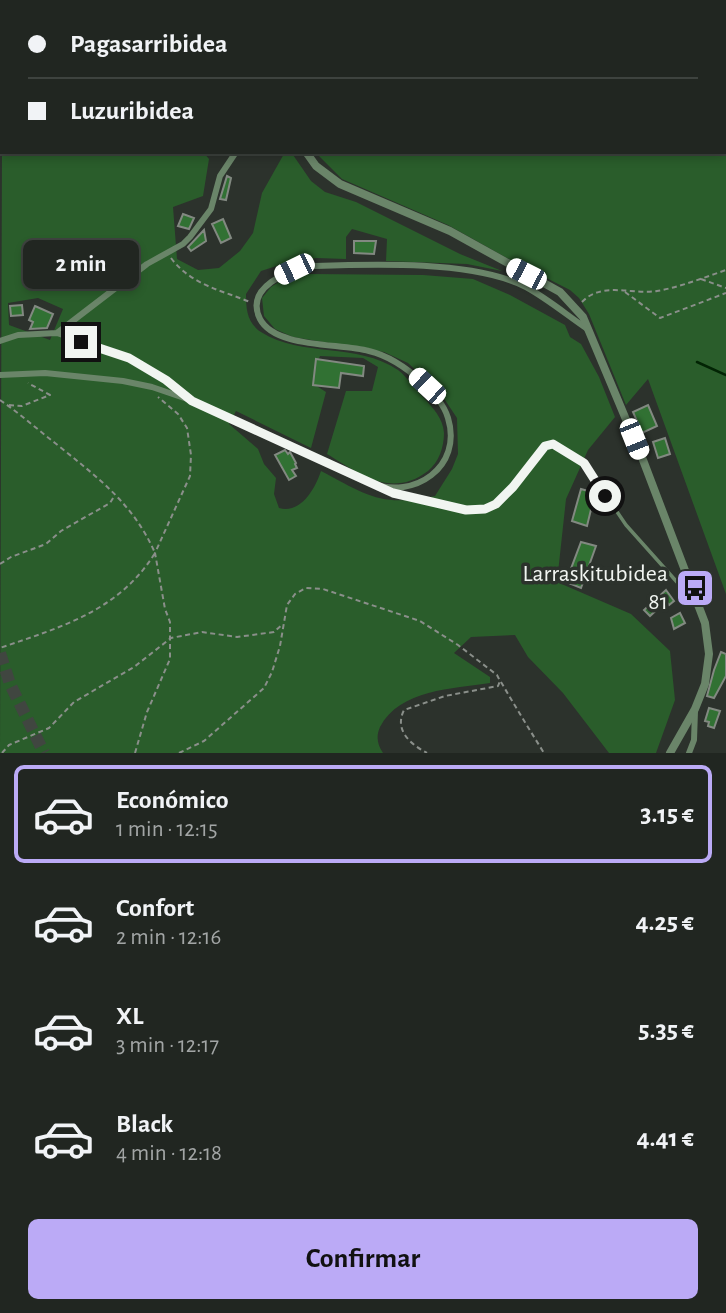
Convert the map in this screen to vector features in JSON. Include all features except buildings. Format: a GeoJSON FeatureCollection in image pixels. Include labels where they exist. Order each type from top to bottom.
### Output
{"type":"FeatureCollection","features":[{"type":"Feature","properties":{"kind":"street"},"geometry":{"type":"LineString","coordinates":[[57,333],[147,264],[183,244],[211,209],[220,176],[235,154]]}},
{"type":"Feature","properties":{"kind":"street"},"geometry":{"type":"LineString","coordinates":[[307,154],[316,166],[340,184],[450,231],[560,292],[577,308],[589,330],[705,623],[709,654],[705,684],[695,709],[670,753]]}},
{"type":"Feature","properties":{"kind":"street"},"geometry":{"type":"LineString","coordinates":[[0,375],[34,372],[122,381],[152,387],[192,401],[382,487],[399,489],[429,478],[440,467],[447,453],[451,435],[448,417],[440,402],[412,373],[392,360],[369,351],[281,338],[268,330],[258,317],[257,304],[262,290],[272,280],[294,269],[311,266],[467,269],[497,276],[525,287],[589,330]]}},
{"type":"Feature","properties":{"kind":"street"},"geometry":{"type":"LineString","coordinates":[[0,341],[18,335],[57,333],[129,358],[166,380],[192,401]]}},
{"type":"Feature","properties":{"kind":"street"},"geometry":{"type":"LineString","coordinates":[[689,753],[694,740],[695,709]]}},
{"type":"Feature","properties":{"kind":"lane"},"geometry":{"type":"LineString","coordinates":[[382,487],[393,493],[457,509],[485,509],[496,504],[513,487],[545,446],[559,446],[584,463],[625,525],[699,607]]}},
{"type":"Feature","properties":{"kind":"path"},"geometry":{"type":"LineString","coordinates":[[168,252],[178,268],[188,276],[220,292],[257,304]]}},
{"type":"Feature","properties":{"kind":"path"},"geometry":{"type":"LineString","coordinates":[[577,308],[589,295],[612,290],[653,292],[726,270]]}},
{"type":"Feature","properties":{"kind":"path"},"geometry":{"type":"LineString","coordinates":[[701,279],[726,288]]}},
{"type":"Feature","properties":{"kind":"path"},"geometry":{"type":"LineString","coordinates":[[623,290],[660,318],[726,293]]}},
{"type":"Feature","properties":{"kind":"path"},"geometry":{"type":"LineString","coordinates":[[8,405],[22,406],[50,395],[27,384],[34,372]]}},
{"type":"Feature","properties":{"kind":"path"},"geometry":{"type":"LineString","coordinates":[[0,648],[78,621],[108,603],[139,576],[155,553],[190,477],[191,455],[187,428],[178,414],[159,400],[152,387]]}},
{"type":"Feature","properties":{"kind":"path"},"geometry":{"type":"LineString","coordinates":[[0,400],[89,470],[115,495],[135,515],[155,553],[170,622],[170,659],[147,712],[135,753]]}},
{"type":"Feature","properties":{"kind":"path"},"geometry":{"type":"LineString","coordinates":[[0,564],[11,557],[47,544],[61,531],[110,503],[115,495]]}},
{"type":"Feature","properties":{"kind":"path"},"geometry":{"type":"LineString","coordinates":[[178,753],[204,741],[264,688],[272,672],[287,605],[295,594],[306,588],[323,589],[420,621],[458,645],[497,675],[512,704],[530,726],[535,741],[544,753]]}},
{"type":"Feature","properties":{"kind":"path"},"geometry":{"type":"LineString","coordinates":[[2,753],[9,745],[49,728],[74,702],[134,667],[171,638],[202,632],[245,636],[274,632],[284,623]]}},
{"type":"Feature","properties":{"kind":"path"},"geometry":{"type":"LineString","coordinates":[[427,753],[407,740],[401,729],[400,719],[404,710],[445,696],[489,689],[498,686],[500,681]]}},
{"type":"Feature","properties":{"kind":"green space"},"geometry":{"type":"Polygon","coordinates":[[[2,154],[205,154],[209,159],[203,196],[173,207],[177,259],[198,270],[219,268],[240,251],[253,233],[262,193],[284,154],[292,154],[311,181],[325,192],[356,202],[460,254],[502,271],[467,264],[386,261],[387,239],[352,229],[346,237],[346,259],[317,258],[289,262],[261,271],[246,294],[248,315],[256,328],[277,340],[294,345],[382,361],[398,370],[408,380],[437,414],[444,433],[440,454],[432,467],[414,479],[401,483],[388,483],[364,476],[327,454],[346,391],[372,391],[378,367],[363,358],[320,356],[316,365],[315,385],[326,392],[311,448],[236,411],[229,424],[258,449],[264,464],[276,478],[274,494],[279,508],[294,507],[306,499],[321,471],[363,493],[388,500],[435,496],[458,454],[457,418],[441,394],[408,363],[384,352],[293,337],[275,329],[264,316],[262,298],[271,287],[285,278],[309,274],[423,275],[473,279],[510,295],[565,325],[570,337],[581,344],[599,377],[615,417],[588,450],[566,499],[557,582],[631,614],[670,651],[675,700],[656,753],[609,753],[563,693],[528,657],[515,635],[471,637],[454,653],[490,677],[490,683],[429,693],[400,705],[380,727],[378,740],[383,753],[0,753],[2,154]],[[38,298],[8,303],[9,325],[50,340],[63,309],[38,298]]]}},
{"type":"Feature","properties":{"kind":"green space"},"geometry":{"type":"Polygon","coordinates":[[[317,154],[726,154],[726,594],[648,379],[626,405],[589,314],[579,298],[570,290],[448,225],[342,179],[317,154]]]}},
{"type":"Feature","properties":{"kind":"waterway"},"geometry":{"type":"LineString","coordinates":[[697,362],[726,375]]}},
{"type":"Feature","properties":{"kind":"tunnel"},"geometry":{"type":"LineString","coordinates":[[0,653],[10,684],[44,753]]}},
{"type":"Feature","properties":{"kind":"place","name":"Larraskitubidea 81"},"geometry":{"type":"Point","coordinates":[695,588]}},
{"type":"Feature","properties":{"kind":"route"},"geometry":{"type":"LineString","coordinates":[[81,342],[129,358],[166,380],[192,401],[393,493],[466,510],[485,509],[496,504],[513,487],[545,446],[553,444],[584,463],[605,496]]}}]}
